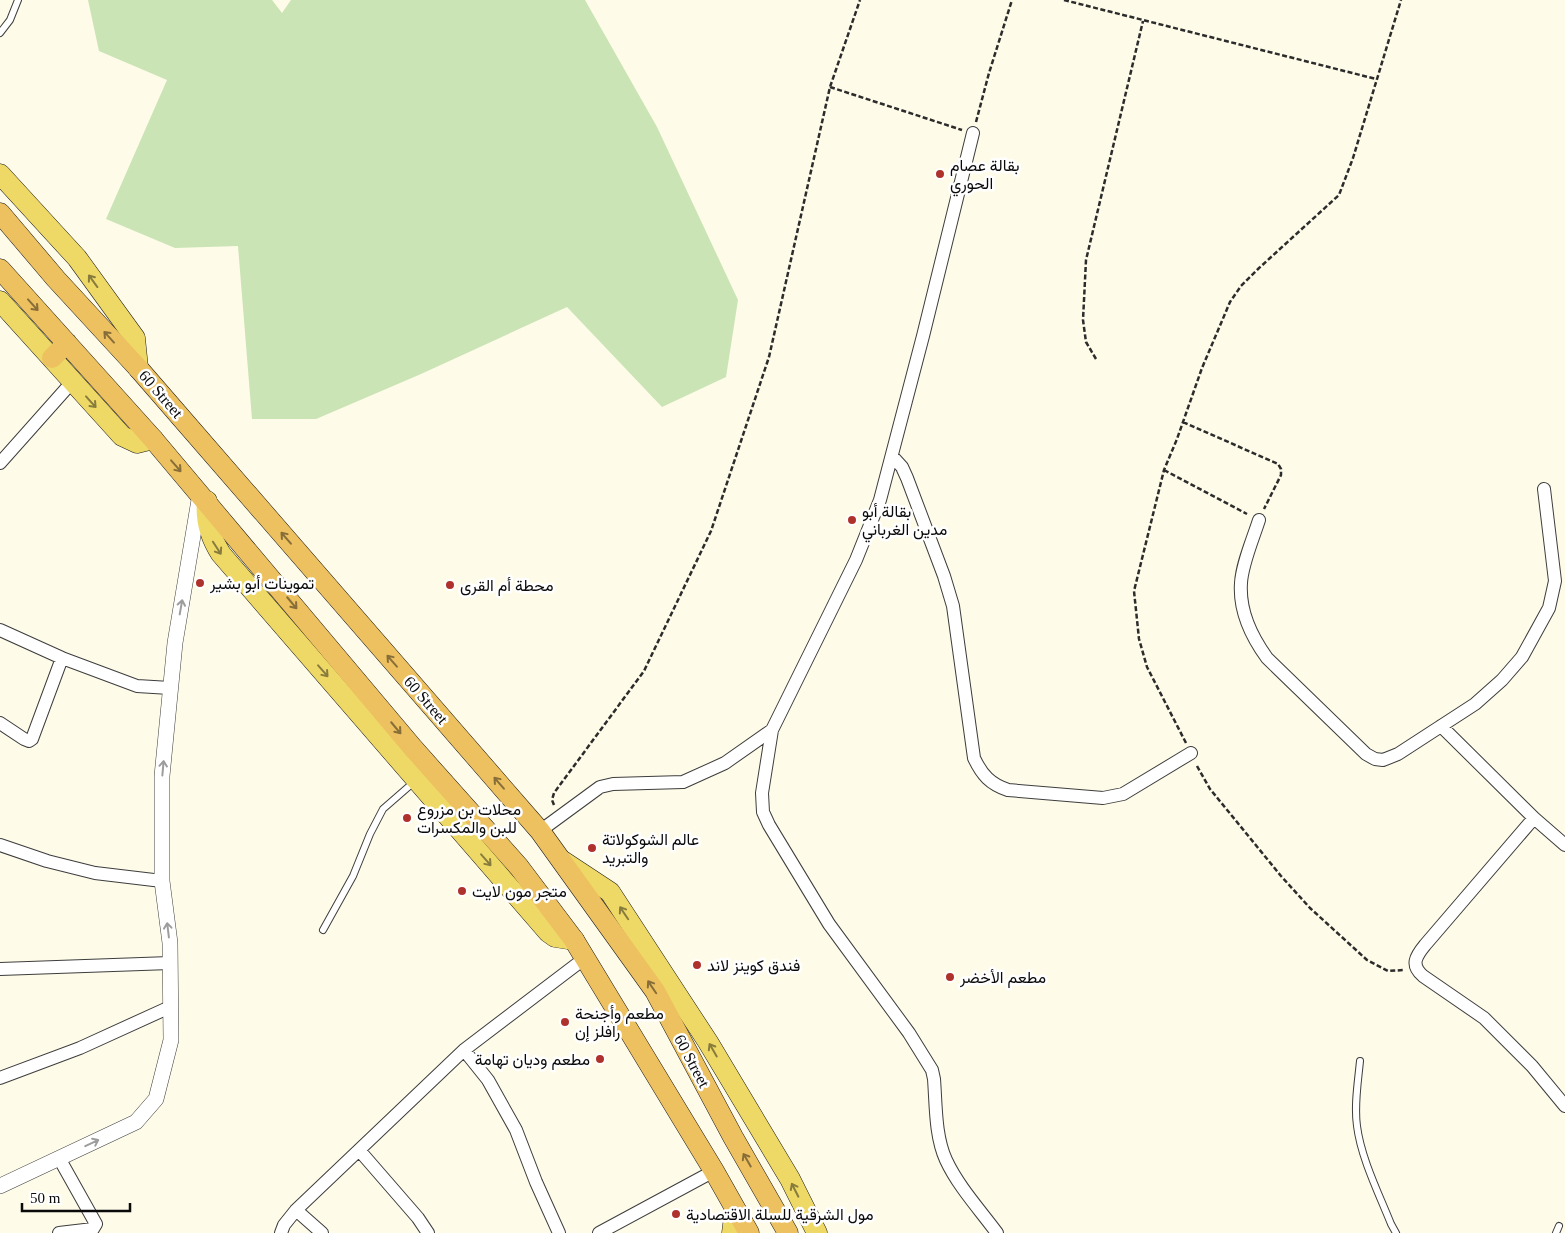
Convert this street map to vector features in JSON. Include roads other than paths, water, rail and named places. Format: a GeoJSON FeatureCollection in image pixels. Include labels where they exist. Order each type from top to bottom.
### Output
{"type":"FeatureCollection","features":[{"type":"Feature","properties":{"kind":"highway","name":"60 Street"},"geometry":{"type":"LineString","coordinates":[[0,213],[56,279],[138,368],[540,831],[655,991],[733,1137],[788,1233]]}},
{"type":"Feature","properties":{"kind":"highway"},"geometry":{"type":"LineString","coordinates":[[0,269],[203,498],[406,754],[518,867],[574,940],[714,1171],[749,1233]]}},
{"type":"Feature","properties":{"kind":"highway"},"geometry":{"type":"LineString","coordinates":[[52,358],[67,343]]}},
{"type":"Feature","properties":{"kind":"main road"},"geometry":{"type":"LineString","coordinates":[[0,174],[77,258],[135,338],[138,368]]}},
{"type":"Feature","properties":{"kind":"main road"},"geometry":{"type":"LineString","coordinates":[[0,301],[122,436],[137,443],[153,440]]}},
{"type":"Feature","properties":{"kind":"main road"},"geometry":{"type":"LineString","coordinates":[[406,754],[417,780],[548,932],[556,938],[574,940]]}},
{"type":"Feature","properties":{"kind":"main road"},"geometry":{"type":"LineString","coordinates":[[563,862],[610,892],[708,1042],[790,1179],[817,1233]]}},
{"type":"Feature","properties":{"kind":"main road"},"geometry":{"type":"LineString","coordinates":[[732,1233],[735,1209]]}},
{"type":"Feature","properties":{"kind":"street"},"geometry":{"type":"LineString","coordinates":[[973,133],[924,336],[880,500],[856,560],[772,730],[762,793],[763,812],[768,826],[829,924],[908,1033],[932,1070],[939,1135],[945,1158],[954,1174],[997,1233]]}},
{"type":"Feature","properties":{"kind":"street"},"geometry":{"type":"LineString","coordinates":[[0,463],[73,382]]}},
{"type":"Feature","properties":{"kind":"street"},"geometry":{"type":"LineString","coordinates":[[892,456],[902,466],[907,478],[941,568],[953,606],[974,758],[980,772],[987,780],[1008,790],[1103,798],[1123,794],[1191,753]]}},
{"type":"Feature","properties":{"kind":"street"},"geometry":{"type":"LineString","coordinates":[[1259,520],[1240,583],[1243,609],[1254,641],[1267,658],[1366,754],[1375,759],[1383,760],[1398,754],[1475,704],[1502,680],[1522,657],[1560,581],[1544,489]]}},
{"type":"Feature","properties":{"kind":"street"},"geometry":{"type":"LineString","coordinates":[[0,1186],[136,1122],[156,1099],[170,1040],[170,943],[162,881],[162,776],[175,643],[203,498]]}},
{"type":"Feature","properties":{"kind":"street"},"geometry":{"type":"LineString","coordinates":[[0,630],[62,658],[137,686],[170,688]]}},
{"type":"Feature","properties":{"kind":"street"},"geometry":{"type":"LineString","coordinates":[[0,722],[24,739],[32,739],[62,658]]}},
{"type":"Feature","properties":{"kind":"street"},"geometry":{"type":"LineString","coordinates":[[1441,726],[1534,818],[1565,845]]}},
{"type":"Feature","properties":{"kind":"street"},"geometry":{"type":"LineString","coordinates":[[540,831],[600,787],[613,784],[683,782],[725,764],[772,730]]}},
{"type":"Feature","properties":{"kind":"street"},"geometry":{"type":"LineString","coordinates":[[1534,818],[1425,944],[1414,961],[1418,972],[1490,1024],[1532,1066],[1565,1106]]}},
{"type":"Feature","properties":{"kind":"street"},"geometry":{"type":"LineString","coordinates":[[0,845],[47,861],[95,873],[162,881]]}},
{"type":"Feature","properties":{"kind":"street"},"geometry":{"type":"LineString","coordinates":[[281,1233],[284,1225],[296,1210],[464,1050],[585,958]]}},
{"type":"Feature","properties":{"kind":"street"},"geometry":{"type":"LineString","coordinates":[[0,969],[170,963]]}},
{"type":"Feature","properties":{"kind":"street"},"geometry":{"type":"LineString","coordinates":[[0,1078],[80,1048],[170,1007]]}},
{"type":"Feature","properties":{"kind":"street"},"geometry":{"type":"LineString","coordinates":[[464,1050],[488,1080],[516,1130],[536,1182],[559,1233]]}},
{"type":"Feature","properties":{"kind":"street"},"geometry":{"type":"LineString","coordinates":[[359,1150],[418,1218],[428,1233]]}},
{"type":"Feature","properties":{"kind":"street"},"geometry":{"type":"LineString","coordinates":[[59,1158],[96,1224],[93,1229],[59,1233]]}},
{"type":"Feature","properties":{"kind":"street"},"geometry":{"type":"LineString","coordinates":[[599,1233],[714,1171]]}},
{"type":"Feature","properties":{"kind":"street"},"geometry":{"type":"LineString","coordinates":[[296,1210],[322,1233]]}},
{"type":"Feature","properties":{"kind":"lane"},"geometry":{"type":"LineString","coordinates":[[0,33],[12,15],[18,0]]}},
{"type":"Feature","properties":{"kind":"lane"},"geometry":{"type":"LineString","coordinates":[[323,930],[353,876],[370,834],[383,809],[417,780]]}},
{"type":"Feature","properties":{"kind":"lane"},"geometry":{"type":"LineString","coordinates":[[1360,1061],[1356,1097],[1356,1126],[1364,1155],[1396,1233]]}},
{"type":"Feature","properties":{"kind":"lane"},"geometry":{"type":"LineString","coordinates":[[1556,1233],[1559,1226]]}},
{"type":"Feature","properties":{"kind":"place","name":"بقالة عصام الحوري"},"geometry":{"type":"Point","coordinates":[940,174]}},
{"type":"Feature","properties":{"kind":"place","name":"بقالة أبو مدين الغرباني"},"geometry":{"type":"Point","coordinates":[852,520]}},
{"type":"Feature","properties":{"kind":"place","name":"تموينات أبو بشير"},"geometry":{"type":"Point","coordinates":[200,583]}},
{"type":"Feature","properties":{"kind":"place","name":"محطة أم القرى"},"geometry":{"type":"Point","coordinates":[450,585]}},
{"type":"Feature","properties":{"kind":"place","name":"محلات بن مزروع للبن والمكسرات"},"geometry":{"type":"Point","coordinates":[407,818]}},
{"type":"Feature","properties":{"kind":"place","name":"عالم الشوكولاتة والتبريد"},"geometry":{"type":"Point","coordinates":[592,848]}},
{"type":"Feature","properties":{"kind":"place","name":"متجر مون لايت"},"geometry":{"type":"Point","coordinates":[462,891]}},
{"type":"Feature","properties":{"kind":"place","name":"فندق كوينز لاند"},"geometry":{"type":"Point","coordinates":[697,965]}},
{"type":"Feature","properties":{"kind":"place","name":"مطعم الأخضر"},"geometry":{"type":"Point","coordinates":[950,977]}},
{"type":"Feature","properties":{"kind":"place","name":"مطعم وأجنحة رافلز إن"},"geometry":{"type":"Point","coordinates":[565,1022]}},
{"type":"Feature","properties":{"kind":"place","name":"مطعم وديان تهامة"},"geometry":{"type":"Point","coordinates":[600,1059]}},
{"type":"Feature","properties":{"kind":"place","name":"مول الشرقية للسلة الاقتصادية"},"geometry":{"type":"Point","coordinates":[676,1214]}}]}
